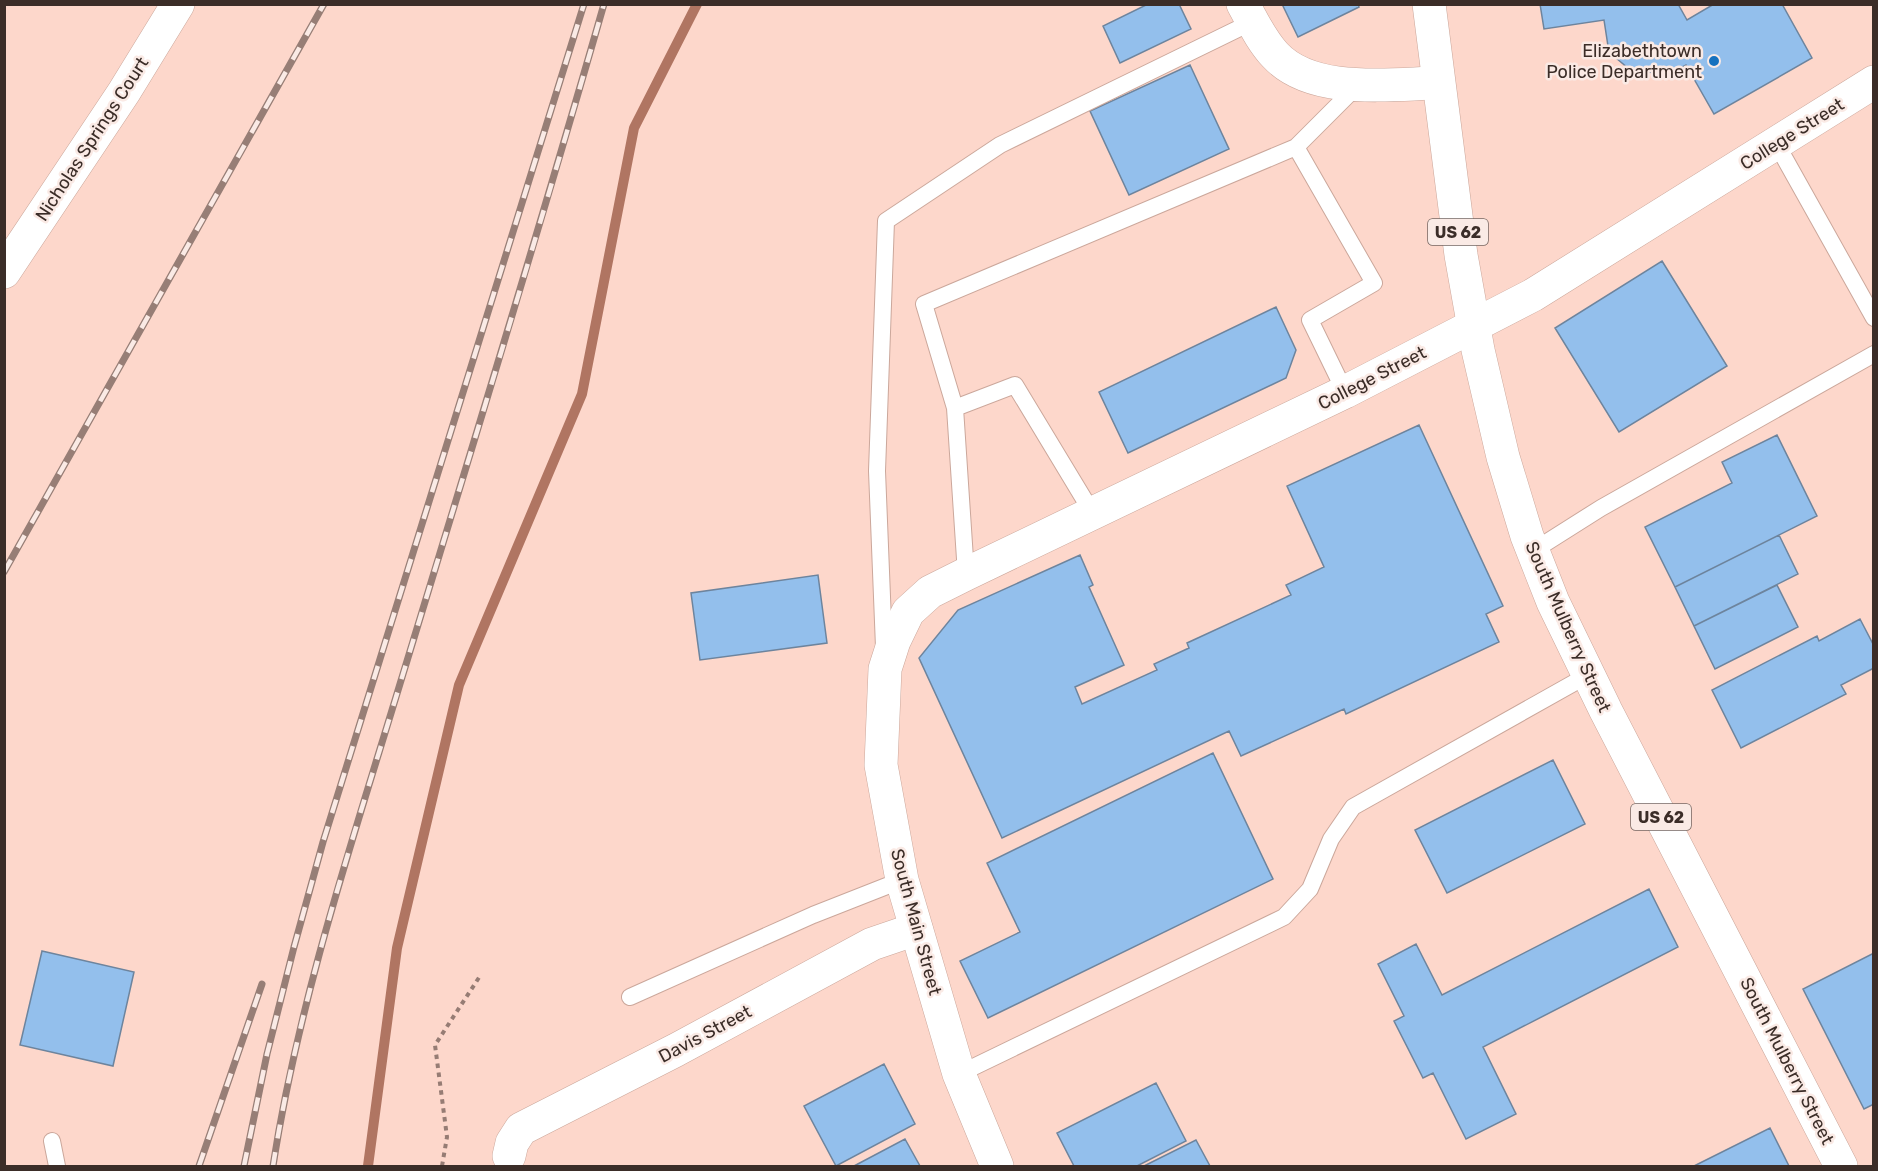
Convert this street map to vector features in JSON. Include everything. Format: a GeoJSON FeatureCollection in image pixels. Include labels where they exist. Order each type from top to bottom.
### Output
{"type":"FeatureCollection","features":[{"type":"Feature","properties":{"kind":"street","name":"Nicholas Springs Court"},"geometry":{"type":"LineString","coordinates":[[4,272],[124,92],[178,4]]}},
{"type":"Feature","properties":{"kind":"street","name":"South Mulberry Street"},"geometry":{"type":"LineString","coordinates":[[1429,4],[1461,255],[1478,350],[1503,457],[1533,551],[1553,602],[1588,675],[1841,1167]]}},
{"type":"Feature","properties":{"kind":"street"},"geometry":{"type":"LineString","coordinates":[[1248,13],[1258,33],[1276,56],[1300,73],[1358,85],[1438,83]]}},
{"type":"Feature","properties":{"kind":"street","name":"College Street"},"geometry":{"type":"LineString","coordinates":[[885,669],[894,641],[908,612],[930,592],[1054,530],[1093,514],[1345,392],[1533,295],[1874,82]]}},
{"type":"Feature","properties":{"kind":"street","name":"South Main Street"},"geometry":{"type":"LineString","coordinates":[[885,669],[880,765],[902,880],[959,1074],[997,1167]]}},
{"type":"Feature","properties":{"kind":"street","name":"Davis Street"},"geometry":{"type":"LineString","coordinates":[[512,1161],[512,1143],[521,1129],[676,1050],[872,944],[916,929]]}},
{"type":"Feature","properties":{"kind":"lane"},"geometry":{"type":"LineString","coordinates":[[885,669],[877,471],[886,221],[1000,145],[1248,13]]}},
{"type":"Feature","properties":{"kind":"lane"},"geometry":{"type":"LineString","coordinates":[[966,574],[955,408],[924,304],[1296,147],[1358,85]]}},
{"type":"Feature","properties":{"kind":"lane"},"geometry":{"type":"LineString","coordinates":[[1776,143],[1874,318]]}},
{"type":"Feature","properties":{"kind":"lane"},"geometry":{"type":"LineString","coordinates":[[1296,147],[1374,283],[1310,320],[1345,392]]}},
{"type":"Feature","properties":{"kind":"lane"},"geometry":{"type":"LineString","coordinates":[[1533,551],[1611,502],[1874,354]]}},
{"type":"Feature","properties":{"kind":"lane"},"geometry":{"type":"LineString","coordinates":[[955,408],[1016,385],[1093,514]]}},
{"type":"Feature","properties":{"kind":"lane"},"geometry":{"type":"LineString","coordinates":[[959,1074],[1284,917],[1310,889],[1331,839],[1353,807],[1588,675]]}},
{"type":"Feature","properties":{"kind":"lane"},"geometry":{"type":"LineString","coordinates":[[630,997],[813,915],[902,880]]}},
{"type":"Feature","properties":{"kind":"lane"},"geometry":{"type":"LineString","coordinates":[[52,1141],[57,1167]]}},
{"type":"Feature","properties":{"kind":"path"},"geometry":{"type":"LineString","coordinates":[[442,1167],[447,1137],[435,1045],[480,976]]}},
{"type":"Feature","properties":{"kind":"building"},"geometry":{"type":"Polygon","coordinates":[[[1148,4],[1179,4],[1191,29],[1120,63],[1103,26],[1148,4]]]}},
{"type":"Feature","properties":{"kind":"building"},"geometry":{"type":"Polygon","coordinates":[[[1282,4],[1358,4],[1359,7],[1298,37],[1282,4]]]}},
{"type":"Feature","properties":{"kind":"building","name":"Elizabethtown Police Department"},"geometry":{"type":"Polygon","coordinates":[[[1540,4],[1678,4],[1687,20],[1714,4],[1782,4],[1812,58],[1714,114],[1686,65],[1675,71],[1659,74],[1628,68],[1616,58],[1608,46],[1604,20],[1544,29],[1540,4]]]}},
{"type":"Feature","properties":{"kind":"building"},"geometry":{"type":"Polygon","coordinates":[[[1190,65],[1229,149],[1129,195],[1090,111],[1190,65]]]}},
{"type":"Feature","properties":{"kind":"building"},"geometry":{"type":"Polygon","coordinates":[[[1662,261],[1727,366],[1619,432],[1555,328],[1662,261]]]}},
{"type":"Feature","properties":{"kind":"building"},"geometry":{"type":"Polygon","coordinates":[[[1276,307],[1296,350],[1286,378],[1128,453],[1099,392],[1276,307]]]}},
{"type":"Feature","properties":{"kind":"building"},"geometry":{"type":"Polygon","coordinates":[[[1419,425],[1503,606],[1486,614],[1499,642],[1346,714],[1344,709],[1241,756],[1229,731],[1002,838],[919,658],[958,610],[1080,555],[1093,585],[1089,587],[1124,665],[1075,687],[1082,704],[1157,670],[1154,664],[1189,648],[1187,643],[1291,595],[1286,585],[1324,567],[1287,486],[1419,425]]]}},
{"type":"Feature","properties":{"kind":"building"},"geometry":{"type":"Polygon","coordinates":[[[1777,435],[1817,516],[1675,587],[1645,527],[1732,483],[1722,462],[1777,435]]]}},
{"type":"Feature","properties":{"kind":"building"},"geometry":{"type":"Polygon","coordinates":[[[1779,535],[1798,574],[1694,626],[1675,587],[1779,535]]]}},
{"type":"Feature","properties":{"kind":"building"},"geometry":{"type":"Polygon","coordinates":[[[818,575],[827,643],[700,660],[691,593],[818,575]]]}},
{"type":"Feature","properties":{"kind":"building"},"geometry":{"type":"Polygon","coordinates":[[[1777,585],[1798,627],[1715,669],[1694,626],[1777,585]]]}},
{"type":"Feature","properties":{"kind":"building"},"geometry":{"type":"Polygon","coordinates":[[[1860,619],[1874,646],[1874,668],[1841,685],[1846,694],[1741,748],[1712,690],[1817,636],[1819,641],[1860,619]]]}},
{"type":"Feature","properties":{"kind":"building"},"geometry":{"type":"Polygon","coordinates":[[[1213,753],[1273,879],[988,1018],[960,961],[1020,932],[987,863],[1213,753]]]}},
{"type":"Feature","properties":{"kind":"building"},"geometry":{"type":"Polygon","coordinates":[[[1553,760],[1585,824],[1447,893],[1415,830],[1553,760]]]}},
{"type":"Feature","properties":{"kind":"building"},"geometry":{"type":"Polygon","coordinates":[[[1649,889],[1678,947],[1483,1047],[1516,1114],[1466,1139],[1433,1073],[1423,1078],[1394,1021],[1404,1016],[1378,964],[1416,944],[1442,995],[1649,889]]]}},
{"type":"Feature","properties":{"kind":"building"},"geometry":{"type":"Polygon","coordinates":[[[42,951],[134,972],[113,1066],[20,1045],[42,951]]]}},
{"type":"Feature","properties":{"kind":"building"},"geometry":{"type":"Polygon","coordinates":[[[1874,953],[1874,1104],[1864,1109],[1803,989],[1874,953]]]}},
{"type":"Feature","properties":{"kind":"building"},"geometry":{"type":"Polygon","coordinates":[[[884,1064],[915,1124],[836,1166],[804,1106],[884,1064]]]}},
{"type":"Feature","properties":{"kind":"building"},"geometry":{"type":"Polygon","coordinates":[[[1156,1083],[1186,1141],[1137,1166],[1074,1166],[1057,1133],[1156,1083]]]}},
{"type":"Feature","properties":{"kind":"building"},"geometry":{"type":"Polygon","coordinates":[[[1770,1128],[1789,1166],[1694,1166],[1770,1128]]]}},
{"type":"Feature","properties":{"kind":"building"},"geometry":{"type":"Polygon","coordinates":[[[905,1139],[920,1166],[854,1166],[905,1139]]]}},
{"type":"Feature","properties":{"kind":"building"},"geometry":{"type":"Polygon","coordinates":[[[1196,1140],[1210,1166],[1144,1166],[1196,1140]]]}},
{"type":"Feature","properties":{"kind":"waterway"},"geometry":{"type":"LineString","coordinates":[[368,1166],[397,948],[459,685],[582,394],[634,128],[697,4]]}},
{"type":"Feature","properties":{"kind":"railway"},"geometry":{"type":"LineString","coordinates":[[4,572],[324,4]]}},
{"type":"Feature","properties":{"kind":"railway"},"geometry":{"type":"LineString","coordinates":[[244,1166],[267,1054],[323,842],[584,4]]}},
{"type":"Feature","properties":{"kind":"railway"},"geometry":{"type":"LineString","coordinates":[[273,1166],[297,1041],[329,918],[604,4]]}},
{"type":"Feature","properties":{"kind":"railway"},"geometry":{"type":"LineString","coordinates":[[199,1166],[262,984]]}},
{"type":"Feature","properties":{"kind":"place","name":"Elizabethtown Police Department"},"geometry":{"type":"Point","coordinates":[1714,61]}}]}
